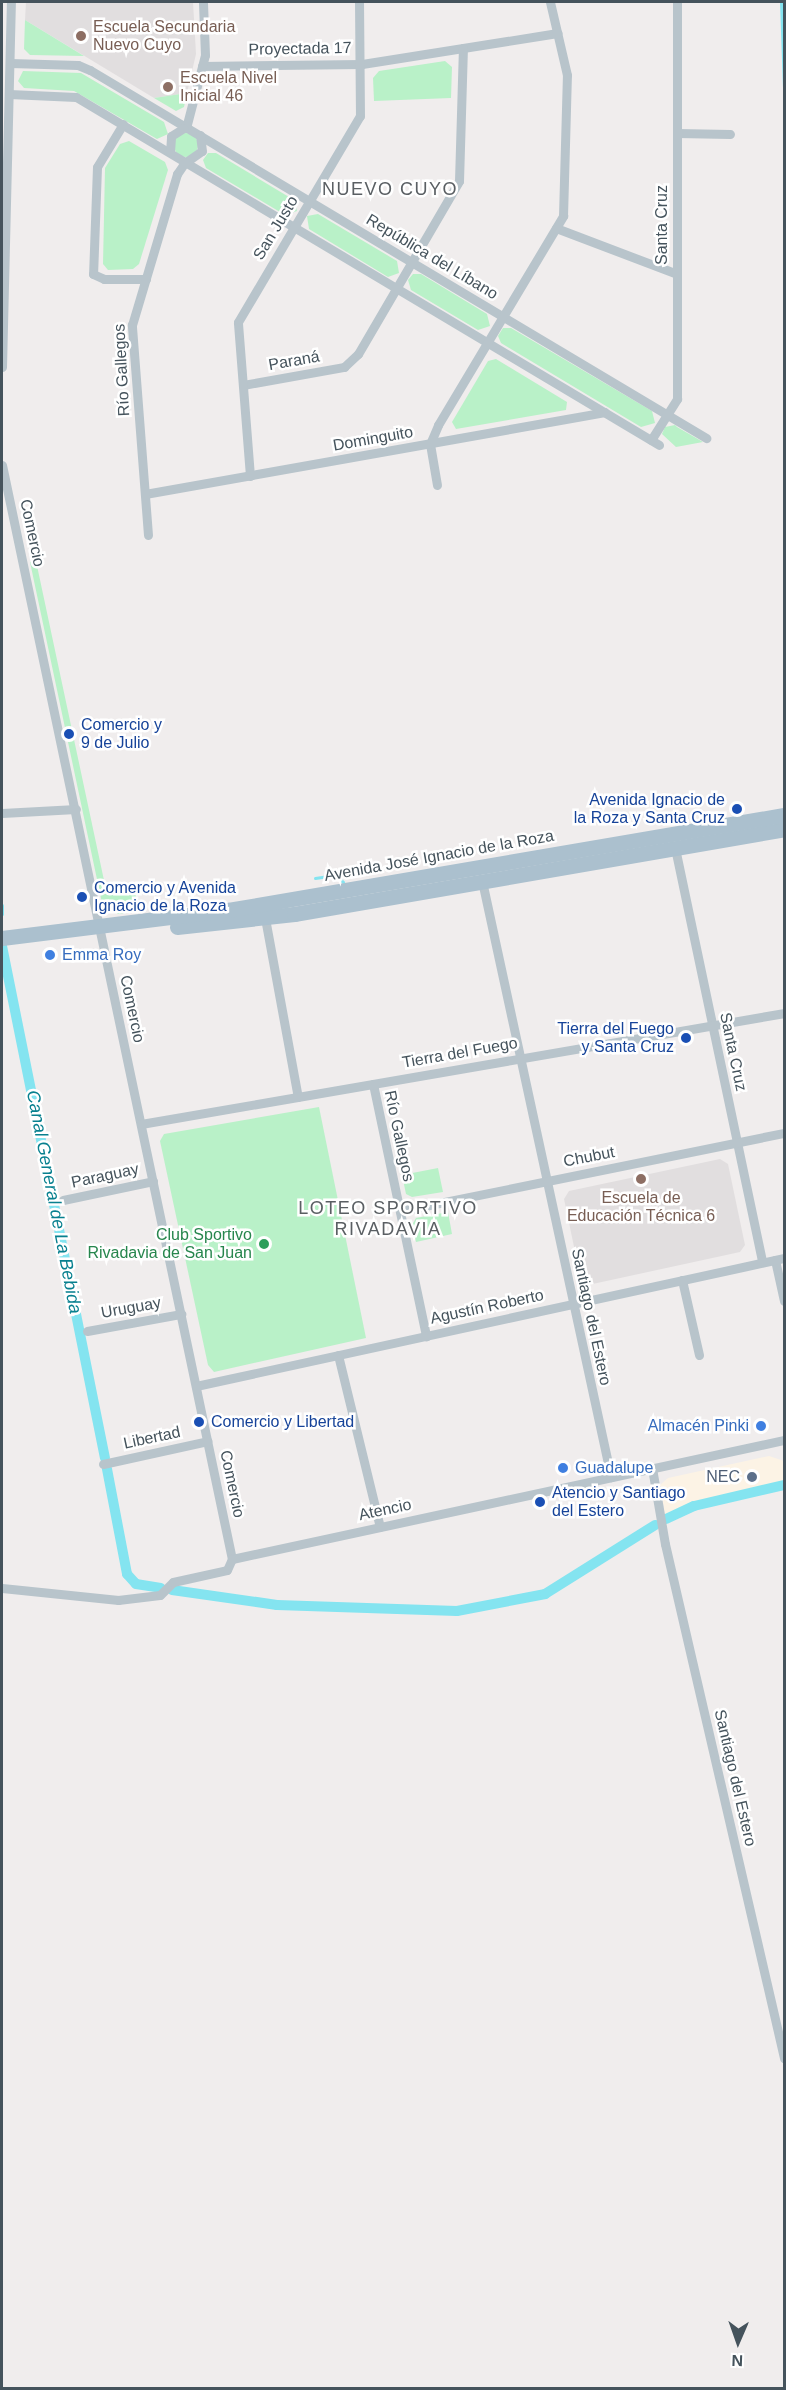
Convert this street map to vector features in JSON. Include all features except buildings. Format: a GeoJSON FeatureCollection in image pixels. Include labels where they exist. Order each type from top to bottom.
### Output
{"type":"FeatureCollection","features":[{"type":"Feature","properties":{"kind":"main road","name":"Avenida José Ignacio de la Roza"},"geometry":{"type":"LineString","coordinates":[[2,938],[100,928],[259,905],[784,815]]}},
{"type":"Feature","properties":{"kind":"main road","name":"Avenida José Ignacio de la Roza"},"geometry":{"type":"LineString","coordinates":[[100,928],[139,929],[265,918],[784,829]]}},
{"type":"Feature","properties":{"kind":"street"},"geometry":{"type":"LineString","coordinates":[[2,367],[11,2]]}},
{"type":"Feature","properties":{"kind":"street"},"geometry":{"type":"LineString","coordinates":[[172,155],[171,136],[185,128],[193,109],[202,66],[203,2]]}},
{"type":"Feature","properties":{"kind":"street","name":"San Justo"},"geometry":{"type":"LineString","coordinates":[[250,476],[238,322],[360,116],[362,63],[360,2]]}},
{"type":"Feature","properties":{"kind":"street"},"geometry":{"type":"LineString","coordinates":[[437,485],[430,444],[564,212],[567,80],[550,2]]}},
{"type":"Feature","properties":{"kind":"street","name":"Santa Cruz"},"geometry":{"type":"LineString","coordinates":[[605,412],[655,442],[667,414],[677,399],[677,2]]}},
{"type":"Feature","properties":{"kind":"street","name":"Proyectada 17"},"geometry":{"type":"LineString","coordinates":[[202,66],[362,63],[558,33]]}},
{"type":"Feature","properties":{"kind":"street"},"geometry":{"type":"LineString","coordinates":[[396,288],[459,181],[463,48]]}},
{"type":"Feature","properties":{"kind":"street","name":"República del Líbano"},"geometry":{"type":"LineString","coordinates":[[10,63],[83,66],[706,438]]}},
{"type":"Feature","properties":{"kind":"street"},"geometry":{"type":"LineString","coordinates":[[9,94],[76,97],[605,412]]}},
{"type":"Feature","properties":{"kind":"street"},"geometry":{"type":"LineString","coordinates":[[193,109],[200,134]]}},
{"type":"Feature","properties":{"kind":"street"},"geometry":{"type":"LineString","coordinates":[[123,124],[97,167],[92,269],[99,279],[146,279]]}},
{"type":"Feature","properties":{"kind":"street"},"geometry":{"type":"LineString","coordinates":[[677,133],[730,134]]}},
{"type":"Feature","properties":{"kind":"street","name":"Río Gallegos"},"geometry":{"type":"LineString","coordinates":[[148,535],[132,325],[177,174],[186,162],[202,151],[200,134]]}},
{"type":"Feature","properties":{"kind":"street","name":"Río Gallegos"},"geometry":{"type":"LineString","coordinates":[[172,155],[177,174]]}},
{"type":"Feature","properties":{"kind":"street"},"geometry":{"type":"LineString","coordinates":[[556,228],[677,274]]}},
{"type":"Feature","properties":{"kind":"street","name":"Paraná"},"geometry":{"type":"LineString","coordinates":[[243,385],[350,364],[396,288]]}},
{"type":"Feature","properties":{"kind":"street","name":"Dominguito"},"geometry":{"type":"LineString","coordinates":[[145,494],[605,412]]}},
{"type":"Feature","properties":{"kind":"street","name":"Comercio"},"geometry":{"type":"LineString","coordinates":[[2,468],[76,809],[232,1559]]}},
{"type":"Feature","properties":{"kind":"street"},"geometry":{"type":"LineString","coordinates":[[2,813],[76,809]]}},
{"type":"Feature","properties":{"kind":"street","name":"Santa Cruz"},"geometry":{"type":"LineString","coordinates":[[675,848],[762,1262]]}},
{"type":"Feature","properties":{"kind":"street","name":"Santiago del Estero"},"geometry":{"type":"LineString","coordinates":[[482,881],[611,1477]]}},
{"type":"Feature","properties":{"kind":"street"},"geometry":{"type":"LineString","coordinates":[[265,918],[298,1097]]}},
{"type":"Feature","properties":{"kind":"street","name":"Tierra del Fuego"},"geometry":{"type":"LineString","coordinates":[[141,1124],[784,1012]]}},
{"type":"Feature","properties":{"kind":"street","name":"Río Gallegos"},"geometry":{"type":"LineString","coordinates":[[373,1084],[426,1336]]}},
{"type":"Feature","properties":{"kind":"street","name":"Chubut"},"geometry":{"type":"LineString","coordinates":[[400,1211],[784,1133]]}},
{"type":"Feature","properties":{"kind":"street","name":"Paraguay"},"geometry":{"type":"LineString","coordinates":[[63,1200],[153,1181]]}},
{"type":"Feature","properties":{"kind":"street"},"geometry":{"type":"LineString","coordinates":[[780,1258],[784,1301]]}},
{"type":"Feature","properties":{"kind":"street","name":"Agustín Roberto"},"geometry":{"type":"LineString","coordinates":[[196,1386],[780,1258]]}},
{"type":"Feature","properties":{"kind":"street"},"geometry":{"type":"LineString","coordinates":[[682,1280],[699,1355]]}},
{"type":"Feature","properties":{"kind":"street","name":"Uruguay"},"geometry":{"type":"LineString","coordinates":[[87,1331],[181,1314]]}},
{"type":"Feature","properties":{"kind":"street"},"geometry":{"type":"LineString","coordinates":[[338,1355],[380,1527]]}},
{"type":"Feature","properties":{"kind":"street","name":"Atencio"},"geometry":{"type":"LineString","coordinates":[[2,1588],[118,1600],[160,1595],[173,1582],[227,1570],[232,1559],[784,1440]]}},
{"type":"Feature","properties":{"kind":"street","name":"Libertad"},"geometry":{"type":"LineString","coordinates":[[103,1464],[208,1441]]}},
{"type":"Feature","properties":{"kind":"street","name":"Santiago del Estero"},"geometry":{"type":"LineString","coordinates":[[652,1468],[665,1544],[784,2058]]}},
{"type":"Feature","properties":{"kind":"shaded area"},"geometry":{"type":"Polygon","coordinates":[[[26,2],[193,2],[196,54],[187,93],[154,98],[25,20],[26,2]]]}},
{"type":"Feature","properties":{"kind":"shaded area","name":"Escuela de Educación Técnica 6"},"geometry":{"type":"Polygon","coordinates":[[[720,1159],[728,1164],[745,1245],[740,1252],[588,1285],[581,1280],[564,1199],[569,1191],[720,1159]]]}},
{"type":"Feature","properties":{"kind":"shaded area"},"geometry":{"type":"Polygon","coordinates":[[[769,1456],[784,1461],[784,1487],[686,1511],[666,1521],[660,1485],[668,1478],[769,1456]]]}},
{"type":"Feature","properties":{"kind":"green space"},"geometry":{"type":"Polygon","coordinates":[[[25,20],[84,56],[30,55],[24,49],[25,20]]]}},
{"type":"Feature","properties":{"kind":"green space"},"geometry":{"type":"Polygon","coordinates":[[[445,61],[452,67],[451,98],[374,101],[373,78],[379,71],[445,61]]]}},
{"type":"Feature","properties":{"kind":"green space"},"geometry":{"type":"Polygon","coordinates":[[[23,71],[81,73],[164,122],[168,134],[157,139],[74,91],[24,88],[18,81],[23,71]]]}},
{"type":"Feature","properties":{"kind":"green space"},"geometry":{"type":"Polygon","coordinates":[[[187,93],[184,107],[176,111],[154,98],[187,93]]]}},
{"type":"Feature","properties":{"kind":"green space"},"geometry":{"type":"Polygon","coordinates":[[[186,133],[194,137],[198,145],[194,153],[186,157],[178,153],[174,145],[178,137],[186,133]]]}},
{"type":"Feature","properties":{"kind":"green space"},"geometry":{"type":"Polygon","coordinates":[[[129,141],[165,162],[168,170],[139,264],[133,269],[108,270],[103,264],[105,168],[120,144],[129,141]]]}},
{"type":"Feature","properties":{"kind":"green space"},"geometry":{"type":"Polygon","coordinates":[[[208,153],[216,153],[294,200],[297,211],[285,215],[206,168],[203,160],[208,153]]]}},
{"type":"Feature","properties":{"kind":"green space"},"geometry":{"type":"Polygon","coordinates":[[[318,214],[397,261],[399,273],[388,277],[309,229],[307,216],[318,214]]]}},
{"type":"Feature","properties":{"kind":"green space"},"geometry":{"type":"Polygon","coordinates":[[[413,274],[421,274],[487,314],[490,326],[478,330],[411,290],[408,280],[413,274]]]}},
{"type":"Feature","properties":{"kind":"green space"},"geometry":{"type":"Polygon","coordinates":[[[503,328],[511,328],[652,411],[655,423],[641,427],[501,343],[498,336],[503,328]]]}},
{"type":"Feature","properties":{"kind":"green space"},"geometry":{"type":"Polygon","coordinates":[[[496,359],[567,402],[566,410],[456,429],[452,422],[488,361],[496,359]]]}},
{"type":"Feature","properties":{"kind":"green space"},"geometry":{"type":"Polygon","coordinates":[[[675,425],[703,442],[676,447],[662,434],[665,427],[675,425]]]}},
{"type":"Feature","properties":{"kind":"green space"},"geometry":{"type":"Polygon","coordinates":[[[36,561],[105,885],[118,891],[135,888],[138,911],[118,914],[102,903],[30,562],[36,561]]]}},
{"type":"Feature","properties":{"kind":"green space","name":"Club Sportivo Rivadavia de San Juan"},"geometry":{"type":"Polygon","coordinates":[[[319,1107],[366,1338],[214,1372],[208,1365],[160,1141],[164,1134],[319,1107]]]}},
{"type":"Feature","properties":{"kind":"green space"},"geometry":{"type":"Polygon","coordinates":[[[438,1168],[443,1192],[412,1197],[406,1194],[402,1175],[438,1168]]]}},
{"type":"Feature","properties":{"kind":"green space"},"geometry":{"type":"Polygon","coordinates":[[[448,1212],[452,1234],[416,1242],[412,1225],[416,1218],[448,1212]]]}},
{"type":"Feature","properties":{"kind":"waterway"},"geometry":{"type":"LineString","coordinates":[[781,2],[784,86]]}},
{"type":"Feature","properties":{"kind":"waterway"},"geometry":{"type":"LineString","coordinates":[[315,878],[336,875],[343,882]]}},
{"type":"Feature","properties":{"kind":"waterway"},"geometry":{"type":"LineString","coordinates":[[2,905],[2,914]]}},
{"type":"Feature","properties":{"kind":"waterway","name":"Canal General de La Bebida"},"geometry":{"type":"LineString","coordinates":[[2,946],[105,1458]]}},
{"type":"Feature","properties":{"kind":"waterway","name":"Canal General de La Bebida"},"geometry":{"type":"LineString","coordinates":[[107,1469],[127,1574],[136,1584],[161,1588]]}},
{"type":"Feature","properties":{"kind":"waterway","name":"Canal General de La Bebida"},"geometry":{"type":"LineString","coordinates":[[666,1519],[694,1506],[784,1485]]}},
{"type":"Feature","properties":{"kind":"waterway","name":"Canal General de La Bebida"},"geometry":{"type":"LineString","coordinates":[[172,1590],[277,1605],[457,1611],[545,1594],[655,1525]]}},
{"type":"Feature","properties":{"kind":"place","name":"Escuela Secundaria Nuevo Cuyo"},"geometry":{"type":"Point","coordinates":[81,36]}},
{"type":"Feature","properties":{"kind":"place","name":"Escuela Nivel Inicial 46"},"geometry":{"type":"Point","coordinates":[168,87]}},
{"type":"Feature","properties":{"kind":"place","name":"Comercio y 9 de Julio"},"geometry":{"type":"Point","coordinates":[69,734]}},
{"type":"Feature","properties":{"kind":"place","name":"Avenida Ignacio de la Roza y Santa Cruz"},"geometry":{"type":"Point","coordinates":[737,809]}},
{"type":"Feature","properties":{"kind":"place","name":"Comercio y Avenida Ignacio de la Roza"},"geometry":{"type":"Point","coordinates":[82,897]}},
{"type":"Feature","properties":{"kind":"place","name":"Emma Roy"},"geometry":{"type":"Point","coordinates":[50,955]}},
{"type":"Feature","properties":{"kind":"place","name":"Tierra del Fuego y Santa Cruz"},"geometry":{"type":"Point","coordinates":[686,1038]}},
{"type":"Feature","properties":{"kind":"place","name":"Escuela de Educación Técnica 6"},"geometry":{"type":"Point","coordinates":[641,1179]}},
{"type":"Feature","properties":{"kind":"place","name":"Club Sportivo Rivadavia de San Juan"},"geometry":{"type":"Point","coordinates":[264,1244]}},
{"type":"Feature","properties":{"kind":"place","name":"Comercio y Libertad"},"geometry":{"type":"Point","coordinates":[199,1422]}},
{"type":"Feature","properties":{"kind":"place","name":"Almacén Pinki"},"geometry":{"type":"Point","coordinates":[761,1426]}},
{"type":"Feature","properties":{"kind":"place","name":"Guadalupe"},"geometry":{"type":"Point","coordinates":[563,1468]}},
{"type":"Feature","properties":{"kind":"place","name":"NEC"},"geometry":{"type":"Point","coordinates":[752,1477]}},
{"type":"Feature","properties":{"kind":"place","name":"Atencio y Santiago del Estero"},"geometry":{"type":"Point","coordinates":[540,1502]}},
{"type":"Feature","properties":{"kind":"district","name":"NUEVO CUYO"},"geometry":{"type":"Point","coordinates":[390,189]}},
{"type":"Feature","properties":{"kind":"district","name":"LOTEO SPORTIVO RIVADAVIA"},"geometry":{"type":"Point","coordinates":[388,1219]}}]}
